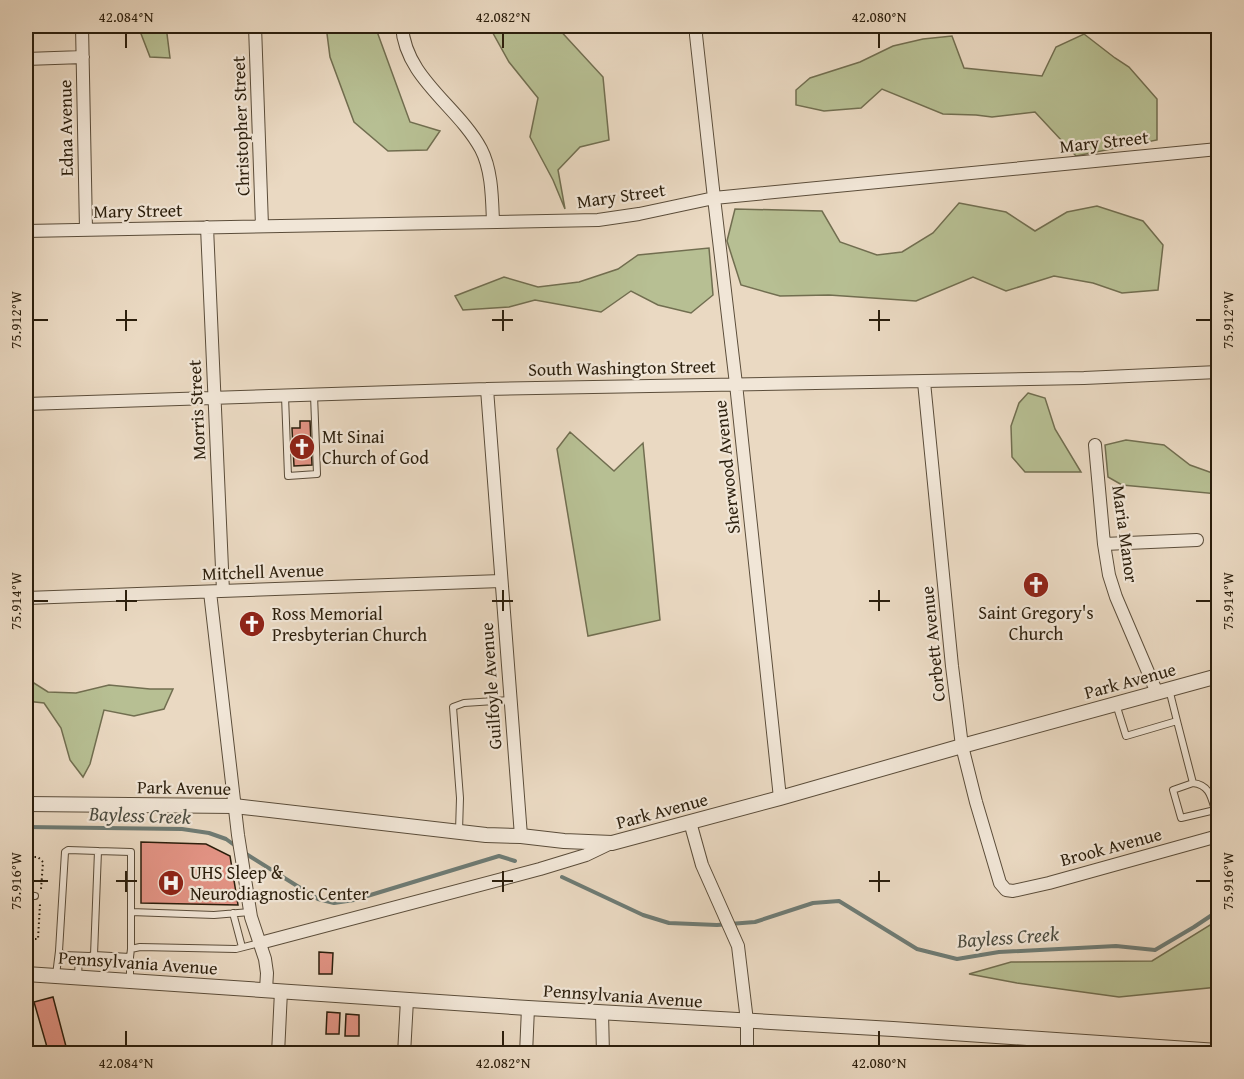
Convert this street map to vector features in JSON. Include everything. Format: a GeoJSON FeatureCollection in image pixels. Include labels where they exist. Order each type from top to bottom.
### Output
{"type":"FeatureCollection","features":[{"type":"Feature","properties":{"kind":"street","name":"Edna Avenue"},"geometry":{"type":"LineString","coordinates":[[82,26],[86,230]]}},
{"type":"Feature","properties":{"kind":"street","name":"Christopher Street"},"geometry":{"type":"LineString","coordinates":[[255,26],[262,226]]}},
{"type":"Feature","properties":{"kind":"street"},"geometry":{"type":"LineString","coordinates":[[402,26],[408,53],[418,71],[458,116],[485,157],[491,188],[493,222]]}},
{"type":"Feature","properties":{"kind":"street","name":"Sherwood Avenue"},"geometry":{"type":"LineString","coordinates":[[698,26],[696,35],[780,798]]}},
{"type":"Feature","properties":{"kind":"street"},"geometry":{"type":"LineString","coordinates":[[26,59],[83,57]]}},
{"type":"Feature","properties":{"kind":"street","name":"Mary Street"},"geometry":{"type":"LineString","coordinates":[[26,231],[598,220],[714,198],[1218,149]]}},
{"type":"Feature","properties":{"kind":"street","name":"Morris Street"},"geometry":{"type":"LineString","coordinates":[[207,227],[214,398],[217,591],[234,806],[250,912],[265,959],[266,990]]}},
{"type":"Feature","properties":{"kind":"street","name":"South Washington Street"},"geometry":{"type":"LineString","coordinates":[[26,404],[487,389],[924,382],[1218,372]]}},
{"type":"Feature","properties":{"kind":"street","name":"Corbett Avenue"},"geometry":{"type":"LineString","coordinates":[[924,382],[962,746],[1000,884],[1006,890],[1013,891]]}},
{"type":"Feature","properties":{"kind":"street","name":"Guilfoyle Avenue"},"geometry":{"type":"LineString","coordinates":[[487,389],[521,836]]}},
{"type":"Feature","properties":{"kind":"street","name":"Maria Manor"},"geometry":{"type":"LineString","coordinates":[[1095,445],[1109,575],[1116,597],[1163,691]]}},
{"type":"Feature","properties":{"kind":"street"},"geometry":{"type":"LineString","coordinates":[[1104,544],[1197,540]]}},
{"type":"Feature","properties":{"kind":"street","name":"Mitchell Avenue"},"geometry":{"type":"LineString","coordinates":[[26,598],[501,581]]}},
{"type":"Feature","properties":{"kind":"street","name":"Park Avenue"},"geometry":{"type":"LineString","coordinates":[[26,804],[234,806],[486,835],[612,843],[1218,676]]}},
{"type":"Feature","properties":{"kind":"street"},"geometry":{"type":"LineString","coordinates":[[690,822],[702,865],[738,946],[747,1021],[747,1053]]}},
{"type":"Feature","properties":{"kind":"street","name":"Brook Avenue"},"geometry":{"type":"LineString","coordinates":[[1013,891],[1218,836]]}},
{"type":"Feature","properties":{"kind":"street"},"geometry":{"type":"LineString","coordinates":[[260,943],[540,869],[586,855],[612,843]]}},
{"type":"Feature","properties":{"kind":"street","name":"Pennsylvania Avenue"},"geometry":{"type":"LineString","coordinates":[[26,974],[1218,1051]]}},
{"type":"Feature","properties":{"kind":"street"},"geometry":{"type":"LineString","coordinates":[[278,1053],[281,991]]}},
{"type":"Feature","properties":{"kind":"street"},"geometry":{"type":"LineString","coordinates":[[404,1053],[407,1000]]}},
{"type":"Feature","properties":{"kind":"street"},"geometry":{"type":"LineString","coordinates":[[526,1053],[528,1008]]}},
{"type":"Feature","properties":{"kind":"street"},"geometry":{"type":"LineString","coordinates":[[602,1013],[603,1053]]}},
{"type":"Feature","properties":{"kind":"lane"},"geometry":{"type":"LineString","coordinates":[[285,396],[288,476],[317,474],[314,395]]}},
{"type":"Feature","properties":{"kind":"lane"},"geometry":{"type":"LineString","coordinates":[[1163,691],[1177,721],[1193,783]]}},
{"type":"Feature","properties":{"kind":"lane"},"geometry":{"type":"LineString","coordinates":[[459,832],[459,789],[453,707],[464,703],[510,700]]}},
{"type":"Feature","properties":{"kind":"lane"},"geometry":{"type":"LineString","coordinates":[[1116,704],[1126,736],[1177,721]]}},
{"type":"Feature","properties":{"kind":"lane"},"geometry":{"type":"LineString","coordinates":[[1193,783],[1201,784],[1209,790],[1215,810],[1181,818],[1173,790],[1193,783]]}},
{"type":"Feature","properties":{"kind":"lane"},"geometry":{"type":"LineString","coordinates":[[56,976],[65,852],[68,850],[131,852],[130,981]]}},
{"type":"Feature","properties":{"kind":"lane"},"geometry":{"type":"LineString","coordinates":[[94,955],[98,851]]}},
{"type":"Feature","properties":{"kind":"lane"},"geometry":{"type":"LineString","coordinates":[[26,895],[35,896]]}},
{"type":"Feature","properties":{"kind":"lane"},"geometry":{"type":"LineString","coordinates":[[131,912],[214,915],[250,912]]}},
{"type":"Feature","properties":{"kind":"lane"},"geometry":{"type":"LineString","coordinates":[[233,913],[242,947]]}},
{"type":"Feature","properties":{"kind":"lane"},"geometry":{"type":"LineString","coordinates":[[131,949],[140,947],[236,949],[260,943]]}},
{"type":"Feature","properties":{"kind":"lane"},"geometry":{"type":"LineString","coordinates":[[59,951],[63,955],[130,957]]}},
{"type":"Feature","properties":{"kind":"lane"},"geometry":{"type":"LineString","coordinates":[[78,977],[79,956]]}},
{"type":"Feature","properties":{"kind":"path"},"geometry":{"type":"LineString","coordinates":[[26,840],[27,820]]}},
{"type":"Feature","properties":{"kind":"green space"},"geometry":{"type":"Polygon","coordinates":[[[138,26],[166,26],[170,58],[150,57],[138,26]]]}},
{"type":"Feature","properties":{"kind":"green space"},"geometry":{"type":"Polygon","coordinates":[[[326,26],[375,26],[410,122],[440,131],[427,150],[388,151],[354,122],[330,57],[326,26]]]}},
{"type":"Feature","properties":{"kind":"green space"},"geometry":{"type":"Polygon","coordinates":[[[489,26],[556,26],[603,77],[609,140],[580,147],[558,170],[565,209],[553,180],[530,137],[538,98],[509,62],[489,26]]]}},
{"type":"Feature","properties":{"kind":"green space"},"geometry":{"type":"Polygon","coordinates":[[[1084,34],[1129,67],[1157,99],[1157,140],[1076,156],[1035,112],[992,117],[943,114],[882,89],[861,108],[824,111],[796,105],[796,90],[810,78],[860,62],[893,46],[923,39],[952,36],[964,68],[1042,76],[1056,47],[1084,34]]]}},
{"type":"Feature","properties":{"kind":"green space"},"geometry":{"type":"Polygon","coordinates":[[[959,203],[1006,212],[1035,231],[1067,212],[1097,206],[1143,221],[1163,245],[1158,290],[1122,293],[1093,283],[1054,276],[1006,291],[973,277],[916,301],[829,295],[780,296],[741,285],[727,241],[735,209],[822,211],[840,242],[877,255],[902,252],[933,233],[959,203]]]}},
{"type":"Feature","properties":{"kind":"green space"},"geometry":{"type":"Polygon","coordinates":[[[709,248],[713,295],[691,313],[658,305],[631,291],[601,312],[535,300],[509,307],[463,310],[455,296],[504,277],[538,287],[579,282],[618,269],[638,255],[709,248]]]}},
{"type":"Feature","properties":{"kind":"green space"},"geometry":{"type":"Polygon","coordinates":[[[1028,393],[1045,398],[1055,429],[1081,472],[1025,472],[1012,457],[1011,426],[1019,403],[1028,393]]]}},
{"type":"Feature","properties":{"kind":"green space"},"geometry":{"type":"Polygon","coordinates":[[[570,432],[614,471],[643,443],[660,620],[588,636],[557,449],[570,432]]]}},
{"type":"Feature","properties":{"kind":"green space"},"geometry":{"type":"Polygon","coordinates":[[[1126,440],[1164,445],[1190,465],[1218,475],[1218,494],[1122,485],[1108,477],[1105,445],[1126,440]]]}},
{"type":"Feature","properties":{"kind":"green space"},"geometry":{"type":"Polygon","coordinates":[[[26,678],[48,692],[76,693],[109,685],[173,689],[164,709],[134,716],[104,710],[90,764],[83,777],[70,760],[61,728],[44,703],[26,701],[26,678]]]}},
{"type":"Feature","properties":{"kind":"green space"},"geometry":{"type":"Polygon","coordinates":[[[1218,920],[1218,987],[1119,997],[969,974],[1011,962],[1152,961],[1218,920]]]}},
{"type":"Feature","properties":{"kind":"building","name":"Mt Sinai Church of God"},"geometry":{"type":"Polygon","coordinates":[[[300,421],[310,421],[312,465],[294,466],[292,428],[300,428],[300,421]]]}},
{"type":"Feature","properties":{"kind":"building"},"geometry":{"type":"Polygon","coordinates":[[[141,842],[206,844],[230,856],[238,905],[141,903],[141,842]]]}},
{"type":"Feature","properties":{"kind":"building"},"geometry":{"type":"Polygon","coordinates":[[[319,952],[333,953],[332,974],[319,974],[319,952]]]}},
{"type":"Feature","properties":{"kind":"building"},"geometry":{"type":"Polygon","coordinates":[[[53,997],[68,1054],[49,1054],[34,1002],[53,997]]]}},
{"type":"Feature","properties":{"kind":"building"},"geometry":{"type":"Polygon","coordinates":[[[327,1012],[340,1013],[339,1034],[326,1034],[327,1012]]]}},
{"type":"Feature","properties":{"kind":"building"},"geometry":{"type":"Polygon","coordinates":[[[346,1014],[359,1015],[359,1036],[345,1036],[346,1014]]]}},
{"type":"Feature","properties":{"kind":"waterway","name":"Bayless Creek"},"geometry":{"type":"LineString","coordinates":[[26,827],[182,829],[209,833],[226,839],[237,847]]}},
{"type":"Feature","properties":{"kind":"waterway","name":"Bayless Creek"},"geometry":{"type":"LineString","coordinates":[[243,852],[318,899],[334,903],[354,900],[499,856],[515,861]]}},
{"type":"Feature","properties":{"kind":"waterway","name":"Bayless Creek"},"geometry":{"type":"LineString","coordinates":[[562,877],[643,915],[669,923],[717,925],[755,922],[813,903],[839,901],[917,949],[957,959],[999,952],[1116,946],[1155,950],[1218,911]]}},
{"type":"Feature","properties":{"kind":"place","name":"Mt Sinai Church of God"},"geometry":{"type":"Point","coordinates":[302,447]}},
{"type":"Feature","properties":{"kind":"place","name":"Saint Gregory's Church"},"geometry":{"type":"Point","coordinates":[1036,585]}},
{"type":"Feature","properties":{"kind":"place","name":"Ross Memorial Presbyterian Church"},"geometry":{"type":"Point","coordinates":[252,624]}},
{"type":"Feature","properties":{"kind":"place","name":"UHS Sleep & Neurodiagnostic Center"},"geometry":{"type":"Point","coordinates":[171,883]}}]}
